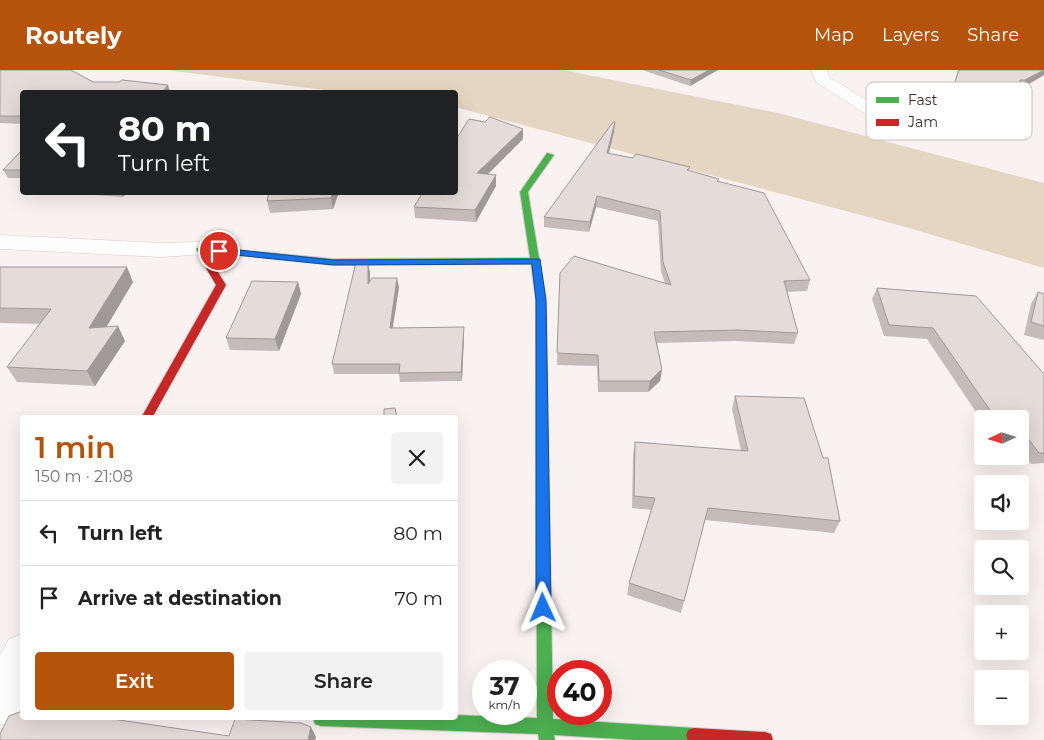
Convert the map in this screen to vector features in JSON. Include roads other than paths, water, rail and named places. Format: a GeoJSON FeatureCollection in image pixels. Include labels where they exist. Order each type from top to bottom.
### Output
{"type":"FeatureCollection","features":[{"type":"Feature","properties":{"kind":"street"},"geometry":{"type":"LineString","coordinates":[[819,70],[822,78],[866,106]]}},
{"type":"Feature","properties":{"kind":"street"},"geometry":{"type":"LineString","coordinates":[[547,740],[545,726],[541,300],[524,192],[550,155]]}},
{"type":"Feature","properties":{"kind":"street"},"geometry":{"type":"LineString","coordinates":[[0,242],[160,250],[200,249],[333,262],[536,261]]}},
{"type":"Feature","properties":{"kind":"street"},"geometry":{"type":"LineString","coordinates":[[148,415],[221,285],[200,249]]}},
{"type":"Feature","properties":{"kind":"street"},"geometry":{"type":"LineString","coordinates":[[0,694],[20,655]]}},
{"type":"Feature","properties":{"kind":"street"},"geometry":{"type":"LineString","coordinates":[[0,705],[20,706]]}},
{"type":"Feature","properties":{"kind":"street"},"geometry":{"type":"LineString","coordinates":[[377,720],[545,726],[765,740]]}}]}
